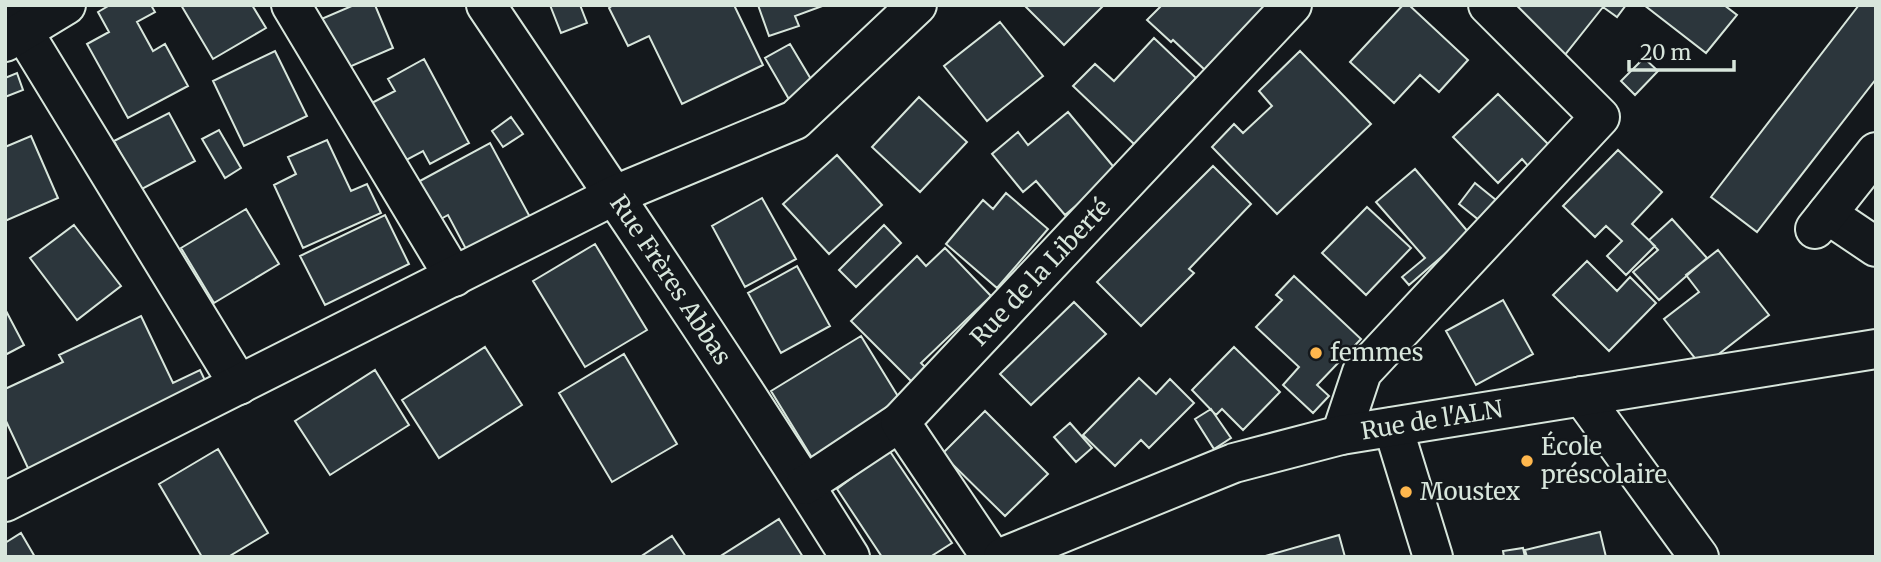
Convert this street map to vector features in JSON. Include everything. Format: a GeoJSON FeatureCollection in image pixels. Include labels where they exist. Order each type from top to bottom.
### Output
{"type":"FeatureCollection","features":[{"type":"Feature","properties":{"kind":"street"},"geometry":{"type":"LineString","coordinates":[[66,5],[12,26],[239,385]]}},
{"type":"Feature","properties":{"kind":"street"},"geometry":{"type":"LineString","coordinates":[[291,5],[454,276]]}},
{"type":"Feature","properties":{"kind":"street","name":"Rue Frères Abbas"},"geometry":{"type":"LineString","coordinates":[[486,5],[805,485],[849,557]]}},
{"type":"Feature","properties":{"kind":"street"},"geometry":{"type":"LineString","coordinates":[[10,488],[239,385],[614,195],[795,120],[917,5]]}},
{"type":"Feature","properties":{"kind":"street","name":"Rue de la Liberté"},"geometry":{"type":"LineString","coordinates":[[805,485],[900,422],[1292,5]]}},
{"type":"Feature","properties":{"kind":"street"},"geometry":{"type":"LineString","coordinates":[[1341,435],[1362,372],[1600,117],[1488,5]]}},
{"type":"Feature","properties":{"kind":"street"},"geometry":{"type":"LineString","coordinates":[[1876,152],[1821,221],[1876,247]]}},
{"type":"Feature","properties":{"kind":"street","name":"Rue de l'ALN"},"geometry":{"type":"LineString","coordinates":[[1003,557],[1234,463],[1341,435],[1876,349]]}},
{"type":"Feature","properties":{"kind":"street"},"geometry":{"type":"LineString","coordinates":[[1582,396],[1699,557]]}},
{"type":"Feature","properties":{"kind":"street"},"geometry":{"type":"LineString","coordinates":[[900,422],[991,557]]}},
{"type":"Feature","properties":{"kind":"street"},"geometry":{"type":"LineString","coordinates":[[1393,427],[1433,557]]}},
{"type":"Feature","properties":{"kind":"building"},"geometry":{"type":"Polygon","coordinates":[[[110,5],[151,5],[155,12],[137,22],[153,51],[165,44],[188,86],[128,118],[87,44],[109,32],[98,12],[110,5]]]}},
{"type":"Feature","properties":{"kind":"building"},"geometry":{"type":"Polygon","coordinates":[[[181,5],[252,5],[266,28],[213,59],[181,5]]]}},
{"type":"Feature","properties":{"kind":"building"},"geometry":{"type":"Polygon","coordinates":[[[354,5],[375,5],[393,48],[340,71],[319,20],[354,5]]]}},
{"type":"Feature","properties":{"kind":"building"},"geometry":{"type":"Polygon","coordinates":[[[550,5],[580,5],[587,23],[561,33],[550,5]]]}},
{"type":"Feature","properties":{"kind":"building"},"geometry":{"type":"Polygon","coordinates":[[[613,5],[734,5],[763,65],[682,104],[649,36],[628,46],[609,8],[613,5]]]}},
{"type":"Feature","properties":{"kind":"building"},"geometry":{"type":"Polygon","coordinates":[[[758,5],[825,5],[795,16],[799,26],[769,36],[758,5]]]}},
{"type":"Feature","properties":{"kind":"building"},"geometry":{"type":"Polygon","coordinates":[[[1024,5],[1104,5],[1064,45],[1024,5]]]}},
{"type":"Feature","properties":{"kind":"building"},"geometry":{"type":"Polygon","coordinates":[[[1162,5],[1267,5],[1205,70],[1147,20],[1162,5]]]}},
{"type":"Feature","properties":{"kind":"building"},"geometry":{"type":"Polygon","coordinates":[[[1403,5],[1409,5],[1468,60],[1439,92],[1420,75],[1394,103],[1350,62],[1403,5]]]}},
{"type":"Feature","properties":{"kind":"building"},"geometry":{"type":"Polygon","coordinates":[[[1488,5],[1626,5],[1617,17],[1603,7],[1560,61],[1488,5]]]}},
{"type":"Feature","properties":{"kind":"building"},"geometry":{"type":"Polygon","coordinates":[[[1644,5],[1724,5],[1737,15],[1706,53],[1644,5]]]}},
{"type":"Feature","properties":{"kind":"building"},"geometry":{"type":"Polygon","coordinates":[[[1859,5],[1876,5],[1876,79],[1757,232],[1711,197],[1859,5]]]}},
{"type":"Feature","properties":{"kind":"building"},"geometry":{"type":"Polygon","coordinates":[[[1000,22],[1043,76],[987,121],[944,66],[1000,22]]]}},
{"type":"Feature","properties":{"kind":"building"},"geometry":{"type":"Polygon","coordinates":[[[1154,38],[1196,78],[1134,144],[1073,86],[1095,64],[1114,81],[1154,38]]]}},
{"type":"Feature","properties":{"kind":"building"},"geometry":{"type":"Polygon","coordinates":[[[790,44],[815,86],[790,101],[765,58],[790,44]]]}},
{"type":"Feature","properties":{"kind":"building"},"geometry":{"type":"Polygon","coordinates":[[[275,51],[307,116],[244,146],[213,81],[275,51]]]}},
{"type":"Feature","properties":{"kind":"building"},"geometry":{"type":"Polygon","coordinates":[[[1300,51],[1371,124],[1277,214],[1212,147],[1234,124],[1243,133],[1272,106],[1259,91],[1300,51]]]}},
{"type":"Feature","properties":{"kind":"building"},"geometry":{"type":"Polygon","coordinates":[[[1644,58],[1658,71],[1635,95],[1621,81],[1644,58]]]}},
{"type":"Feature","properties":{"kind":"building"},"geometry":{"type":"Polygon","coordinates":[[[424,59],[469,143],[430,164],[423,151],[395,166],[364,107],[395,91],[388,79],[424,59]]]}},
{"type":"Feature","properties":{"kind":"building"},"geometry":{"type":"Polygon","coordinates":[[[17,73],[23,90],[5,97],[5,78],[17,73]]]}},
{"type":"Feature","properties":{"kind":"building"},"geometry":{"type":"Polygon","coordinates":[[[1498,94],[1550,146],[1529,167],[1522,159],[1498,183],[1453,137],[1498,94]]]}},
{"type":"Feature","properties":{"kind":"building"},"geometry":{"type":"Polygon","coordinates":[[[919,97],[967,142],[920,192],[872,147],[919,97]]]}},
{"type":"Feature","properties":{"kind":"building"},"geometry":{"type":"Polygon","coordinates":[[[1068,112],[1117,171],[1065,215],[1036,181],[1023,192],[992,154],[1018,132],[1028,145],[1068,112]]]}},
{"type":"Feature","properties":{"kind":"building"},"geometry":{"type":"Polygon","coordinates":[[[169,113],[195,161],[140,190],[114,141],[169,113]]]}},
{"type":"Feature","properties":{"kind":"building"},"geometry":{"type":"Polygon","coordinates":[[[511,117],[523,134],[503,147],[492,131],[511,117]]]}},
{"type":"Feature","properties":{"kind":"building"},"geometry":{"type":"Polygon","coordinates":[[[219,130],[241,168],[225,178],[202,139],[219,130]]]}},
{"type":"Feature","properties":{"kind":"building"},"geometry":{"type":"Polygon","coordinates":[[[31,136],[58,198],[5,221],[5,147],[31,136]]]}},
{"type":"Feature","properties":{"kind":"building"},"geometry":{"type":"Polygon","coordinates":[[[327,140],[351,191],[367,184],[381,213],[303,248],[274,185],[296,174],[288,157],[327,140]]]}},
{"type":"Feature","properties":{"kind":"building"},"geometry":{"type":"Polygon","coordinates":[[[490,143],[530,217],[467,251],[448,215],[439,220],[418,182],[490,143]]]}},
{"type":"Feature","properties":{"kind":"building"},"geometry":{"type":"Polygon","coordinates":[[[1618,150],[1662,192],[1632,224],[1655,246],[1626,275],[1607,256],[1622,241],[1606,226],[1595,237],[1563,206],[1618,150]]]}},
{"type":"Feature","properties":{"kind":"building"},"geometry":{"type":"Polygon","coordinates":[[[837,155],[882,205],[829,254],[783,204],[837,155]]]}},
{"type":"Feature","properties":{"kind":"building"},"geometry":{"type":"Polygon","coordinates":[[[1213,166],[1251,204],[1189,269],[1194,273],[1141,326],[1097,282],[1213,166]]]}},
{"type":"Feature","properties":{"kind":"building"},"geometry":{"type":"Polygon","coordinates":[[[1415,169],[1469,233],[1409,285],[1402,277],[1425,258],[1376,202],[1415,169]]]}},
{"type":"Feature","properties":{"kind":"building"},"geometry":{"type":"Polygon","coordinates":[[[1475,183],[1507,209],[1490,229],[1459,204],[1475,183]]]}},
{"type":"Feature","properties":{"kind":"building"},"geometry":{"type":"Polygon","coordinates":[[[1006,193],[1048,229],[997,288],[946,244],[983,200],[993,209],[1006,193]]]}},
{"type":"Feature","properties":{"kind":"building"},"geometry":{"type":"Polygon","coordinates":[[[762,198],[796,259],[745,287],[712,226],[762,198]]]}},
{"type":"Feature","properties":{"kind":"building"},"geometry":{"type":"Polygon","coordinates":[[[1367,207],[1411,248],[1366,295],[1322,253],[1367,207]]]}},
{"type":"Feature","properties":{"kind":"building"},"geometry":{"type":"Polygon","coordinates":[[[246,209],[279,264],[214,303],[181,248],[246,209]]]}},
{"type":"Feature","properties":{"kind":"building"},"geometry":{"type":"Polygon","coordinates":[[[385,215],[409,264],[325,305],[300,256],[385,215]]]}},
{"type":"Feature","properties":{"kind":"building"},"geometry":{"type":"Polygon","coordinates":[[[1672,219],[1707,258],[1659,300],[1633,272],[1658,250],[1649,240],[1672,219]]]}},
{"type":"Feature","properties":{"kind":"building"},"geometry":{"type":"Polygon","coordinates":[[[74,225],[121,286],[77,320],[30,258],[74,225]]]}},
{"type":"Feature","properties":{"kind":"building"},"geometry":{"type":"Polygon","coordinates":[[[884,225],[901,243],[856,287],[839,270],[884,225]]]}},
{"type":"Feature","properties":{"kind":"building"},"geometry":{"type":"Polygon","coordinates":[[[595,244],[647,330],[585,367],[533,281],[595,244]]]}},
{"type":"Feature","properties":{"kind":"building"},"geometry":{"type":"Polygon","coordinates":[[[945,248],[991,296],[921,363],[935,377],[921,391],[851,321],[917,256],[926,266],[945,248]]]}},
{"type":"Feature","properties":{"kind":"building"},"geometry":{"type":"Polygon","coordinates":[[[1718,250],[1769,315],[1702,367],[1664,319],[1699,292],[1686,275],[1718,250]]]}},
{"type":"Feature","properties":{"kind":"building"},"geometry":{"type":"Polygon","coordinates":[[[1587,261],[1617,291],[1630,277],[1656,303],[1609,351],[1553,295],[1587,261]]]}},
{"type":"Feature","properties":{"kind":"building"},"geometry":{"type":"Polygon","coordinates":[[[797,266],[830,326],[781,353],[748,293],[797,266]]]}},
{"type":"Feature","properties":{"kind":"building","name":"femmes"},"geometry":{"type":"Polygon","coordinates":[[[1294,276],[1361,339],[1317,385],[1329,396],[1313,413],[1283,385],[1299,367],[1256,327],[1282,300],[1276,295],[1294,276]]]}},
{"type":"Feature","properties":{"kind":"building"},"geometry":{"type":"Polygon","coordinates":[[[1503,300],[1533,354],[1476,385],[1446,331],[1503,300]]]}},
{"type":"Feature","properties":{"kind":"building"},"geometry":{"type":"Polygon","coordinates":[[[1074,302],[1106,334],[1031,405],[1000,374],[1074,302]]]}},
{"type":"Feature","properties":{"kind":"building"},"geometry":{"type":"Polygon","coordinates":[[[5,309],[24,345],[5,355],[5,309]]]}},
{"type":"Feature","properties":{"kind":"building"},"geometry":{"type":"Polygon","coordinates":[[[141,316],[173,383],[200,370],[214,399],[35,483],[5,419],[5,389],[63,362],[59,355],[141,316]]]}},
{"type":"Feature","properties":{"kind":"building"},"geometry":{"type":"Polygon","coordinates":[[[861,336],[907,411],[817,466],[771,391],[861,336]]]}},
{"type":"Feature","properties":{"kind":"building"},"geometry":{"type":"Polygon","coordinates":[[[485,347],[522,405],[439,458],[402,400],[485,347]]]}},
{"type":"Feature","properties":{"kind":"building"},"geometry":{"type":"Polygon","coordinates":[[[1234,347],[1280,392],[1243,430],[1222,409],[1216,415],[1192,390],[1234,347]]]}},
{"type":"Feature","properties":{"kind":"building"},"geometry":{"type":"Polygon","coordinates":[[[624,354],[677,444],[612,482],[559,393],[624,354]]]}},
{"type":"Feature","properties":{"kind":"building"},"geometry":{"type":"Polygon","coordinates":[[[375,370],[409,425],[330,475],[295,421],[375,370]]]}},
{"type":"Feature","properties":{"kind":"building"},"geometry":{"type":"Polygon","coordinates":[[[1139,378],[1156,394],[1170,379],[1194,403],[1149,448],[1141,440],[1115,466],[1083,435],[1139,378]]]}},
{"type":"Feature","properties":{"kind":"building"},"geometry":{"type":"Polygon","coordinates":[[[1211,409],[1231,438],[1214,449],[1195,419],[1211,409]]]}},
{"type":"Feature","properties":{"kind":"building"},"geometry":{"type":"Polygon","coordinates":[[[985,411],[1048,474],[1005,516],[942,454],[985,411]]]}},
{"type":"Feature","properties":{"kind":"building"},"geometry":{"type":"Polygon","coordinates":[[[1070,423],[1092,448],[1076,462],[1054,437],[1070,423]]]}},
{"type":"Feature","properties":{"kind":"building"},"geometry":{"type":"Polygon","coordinates":[[[218,449],[268,533],[228,557],[202,557],[159,484],[218,449]]]}},
{"type":"Feature","properties":{"kind":"building"},"geometry":{"type":"Polygon","coordinates":[[[889,450],[952,543],[930,557],[882,557],[837,489],[889,450]]]}},
{"type":"Feature","properties":{"kind":"building"},"geometry":{"type":"Polygon","coordinates":[[[779,519],[803,557],[719,557],[779,519]]]}},
{"type":"Feature","properties":{"kind":"building"},"geometry":{"type":"Polygon","coordinates":[[[1600,532],[1606,557],[1527,557],[1525,550],[1600,532]]]}},
{"type":"Feature","properties":{"kind":"building"},"geometry":{"type":"Polygon","coordinates":[[[21,533],[35,557],[5,557],[5,543],[21,533]]]}},
{"type":"Feature","properties":{"kind":"building"},"geometry":{"type":"Polygon","coordinates":[[[1339,535],[1345,557],[1262,557],[1339,535]]]}},
{"type":"Feature","properties":{"kind":"building"},"geometry":{"type":"Polygon","coordinates":[[[672,536],[686,557],[640,557],[672,536]]]}},
{"type":"Feature","properties":{"kind":"building"},"geometry":{"type":"Polygon","coordinates":[[[1523,548],[1525,557],[1504,557],[1503,551],[1523,548]]]}},
{"type":"Feature","properties":{"kind":"place","name":"femmes"},"geometry":{"type":"Point","coordinates":[1316,353]}},
{"type":"Feature","properties":{"kind":"place","name":"École préscolaire"},"geometry":{"type":"Point","coordinates":[1527,461]}},
{"type":"Feature","properties":{"kind":"place","name":"Moustex"},"geometry":{"type":"Point","coordinates":[1406,492]}}]}
